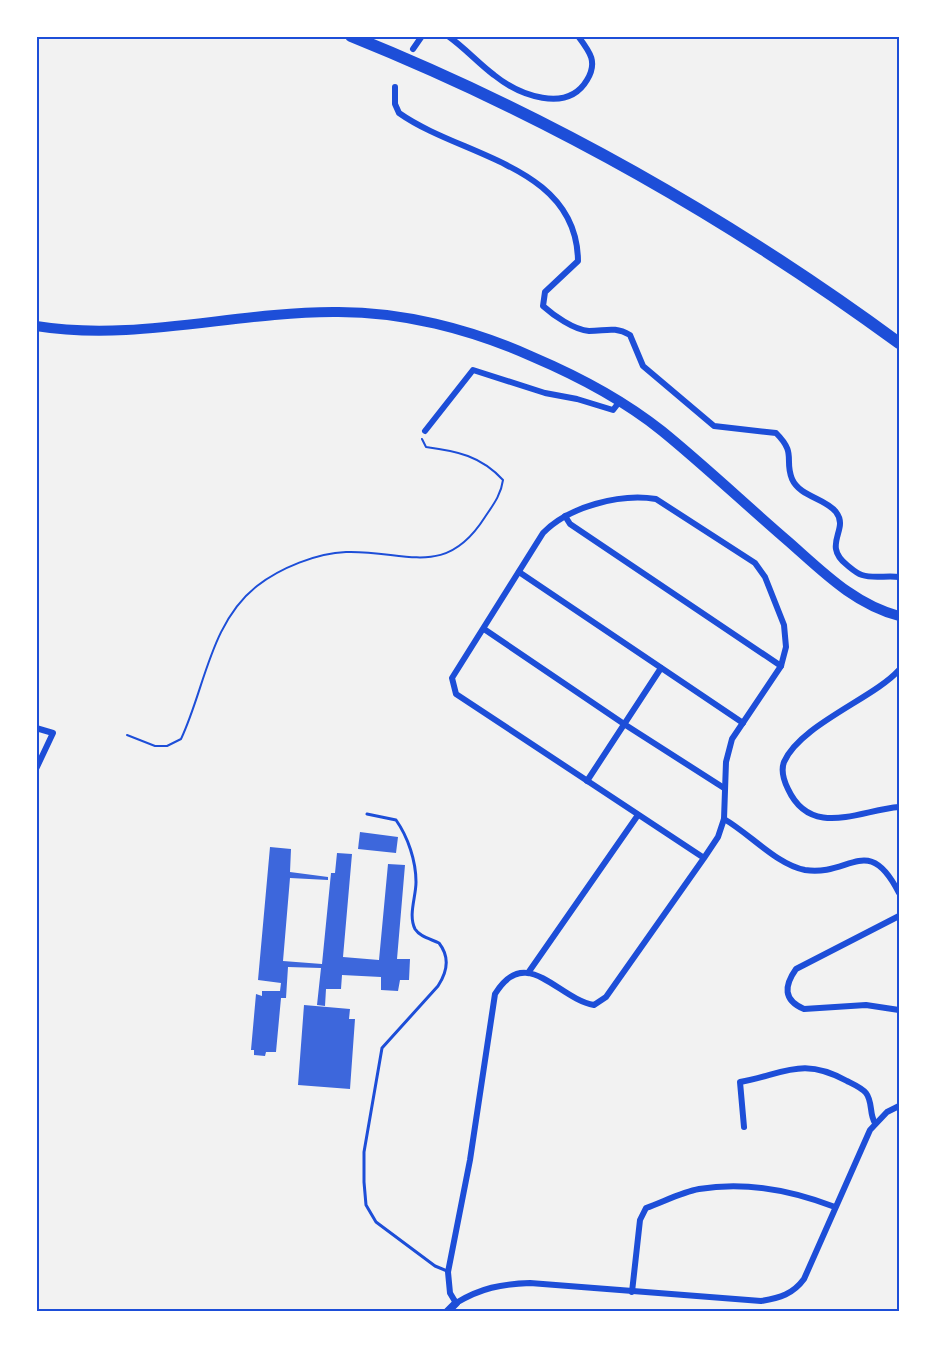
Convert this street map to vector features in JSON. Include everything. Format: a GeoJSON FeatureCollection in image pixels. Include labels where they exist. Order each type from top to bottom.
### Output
{"type":"FeatureCollection","features":[{"type":"Feature","properties":{"kind":"highway"},"geometry":{"type":"LineString","coordinates":[[351,36],[435,70],[533,117],[638,173],[821,286],[899,343]]}},
{"type":"Feature","properties":{"kind":"main road"},"geometry":{"type":"LineString","coordinates":[[36,326],[114,330],[298,313],[360,312],[440,325],[473,334],[533,357],[620,400],[663,432],[841,588],[877,609],[899,616]]}},
{"type":"Feature","properties":{"kind":"street"},"geometry":{"type":"LineString","coordinates":[[413,49],[423,36]]}},
{"type":"Feature","properties":{"kind":"street"},"geometry":{"type":"LineString","coordinates":[[448,36],[509,86],[550,100],[561,99],[580,92],[593,69],[592,57],[578,36]]}},
{"type":"Feature","properties":{"kind":"street"},"geometry":{"type":"LineString","coordinates":[[395,87],[395,104],[399,113],[528,177],[551,193],[564,208],[578,244],[578,261],[545,292],[543,306],[553,314],[587,331],[610,327],[630,335],[643,366],[714,426],[776,433],[790,451],[792,478],[796,484],[831,507],[838,515],[841,525],[835,549],[839,558],[866,576],[899,578]]}},
{"type":"Feature","properties":{"kind":"street"},"geometry":{"type":"LineString","coordinates":[[425,431],[473,370],[545,393],[577,399],[613,410],[620,400]]}},
{"type":"Feature","properties":{"kind":"street"},"geometry":{"type":"LineString","coordinates":[[456,1304],[450,1293],[448,1272],[470,1160],[493,1000],[506,979],[517,974],[528,973],[548,980],[586,1004],[594,1005],[602,1002],[704,858],[718,837],[724,819],[726,762],[732,739],[781,666],[786,647],[784,625],[765,577],[755,563],[656,500],[640,497],[627,498],[565,516],[543,533],[452,678],[456,694],[704,858]]}},
{"type":"Feature","properties":{"kind":"street"},"geometry":{"type":"LineString","coordinates":[[565,516],[570,524],[781,666]]}},
{"type":"Feature","properties":{"kind":"street"},"geometry":{"type":"LineString","coordinates":[[519,572],[743,723]]}},
{"type":"Feature","properties":{"kind":"street"},"geometry":{"type":"LineString","coordinates":[[484,629],[624,724],[724,788]]}},
{"type":"Feature","properties":{"kind":"street"},"geometry":{"type":"LineString","coordinates":[[586,781],[661,668]]}},
{"type":"Feature","properties":{"kind":"street"},"geometry":{"type":"LineString","coordinates":[[899,670],[844,708],[796,746],[784,763],[784,781],[792,798],[806,811],[826,818],[843,820],[899,807]]}},
{"type":"Feature","properties":{"kind":"street"},"geometry":{"type":"LineString","coordinates":[[36,728],[53,733],[36,769]]}},
{"type":"Feature","properties":{"kind":"street"},"geometry":{"type":"LineString","coordinates":[[528,973],[638,815]]}},
{"type":"Feature","properties":{"kind":"street"},"geometry":{"type":"LineString","coordinates":[[724,819],[744,830],[783,861],[805,870],[859,861],[877,863],[889,875],[899,893]]}},
{"type":"Feature","properties":{"kind":"street"},"geometry":{"type":"LineString","coordinates":[[899,916],[796,969],[788,982],[787,993],[794,1005],[804,1009],[866,1005],[899,1010]]}},
{"type":"Feature","properties":{"kind":"street"},"geometry":{"type":"LineString","coordinates":[[744,1127],[740,1082],[776,1072],[808,1067],[827,1070],[866,1092],[871,1102],[871,1116],[875,1123]]}},
{"type":"Feature","properties":{"kind":"street"},"geometry":{"type":"LineString","coordinates":[[447,1312],[479,1290],[503,1284],[530,1283],[761,1301],[783,1297],[798,1288],[804,1279],[855,1160],[875,1123],[887,1112],[899,1106]]}},
{"type":"Feature","properties":{"kind":"street"},"geometry":{"type":"LineString","coordinates":[[632,1292],[640,1220],[646,1208],[698,1189],[770,1187],[798,1193],[835,1207]]}},
{"type":"Feature","properties":{"kind":"lane"},"geometry":{"type":"LineString","coordinates":[[367,814],[396,820],[404,830],[416,880],[412,918],[415,928],[420,935],[439,943],[447,962],[438,986],[382,1048],[364,1152],[366,1205],[376,1222],[435,1266],[448,1272]]}},
{"type":"Feature","properties":{"kind":"path"},"geometry":{"type":"LineString","coordinates":[[127,735],[155,746],[167,746],[181,739],[223,626],[236,606],[259,585],[318,557],[346,552],[404,558],[425,557],[451,551],[463,545],[475,532],[502,491],[502,480],[479,459],[458,451],[426,447],[422,443],[425,431]]}},
{"type":"Feature","properties":{"kind":"building"},"geometry":{"type":"Polygon","coordinates":[[[360,832],[398,837],[396,853],[358,849],[360,832]]]}},
{"type":"Feature","properties":{"kind":"building"},"geometry":{"type":"Polygon","coordinates":[[[270,847],[291,849],[290,872],[328,877],[328,880],[290,878],[283,961],[322,964],[331,873],[335,873],[337,853],[352,854],[343,957],[379,960],[388,864],[405,865],[397,959],[410,959],[409,980],[400,980],[398,991],[381,990],[381,977],[342,975],[341,989],[326,989],[325,1006],[317,1005],[321,968],[288,967],[286,998],[281,998],[276,1052],[266,1052],[265,1056],[254,1055],[254,1050],[251,1050],[256,994],[262,996],[262,991],[280,991],[281,983],[258,980],[270,847]]]}},
{"type":"Feature","properties":{"kind":"building"},"geometry":{"type":"Polygon","coordinates":[[[304,1005],[350,1009],[349,1019],[355,1019],[350,1089],[298,1085],[304,1005]]]}}]}
